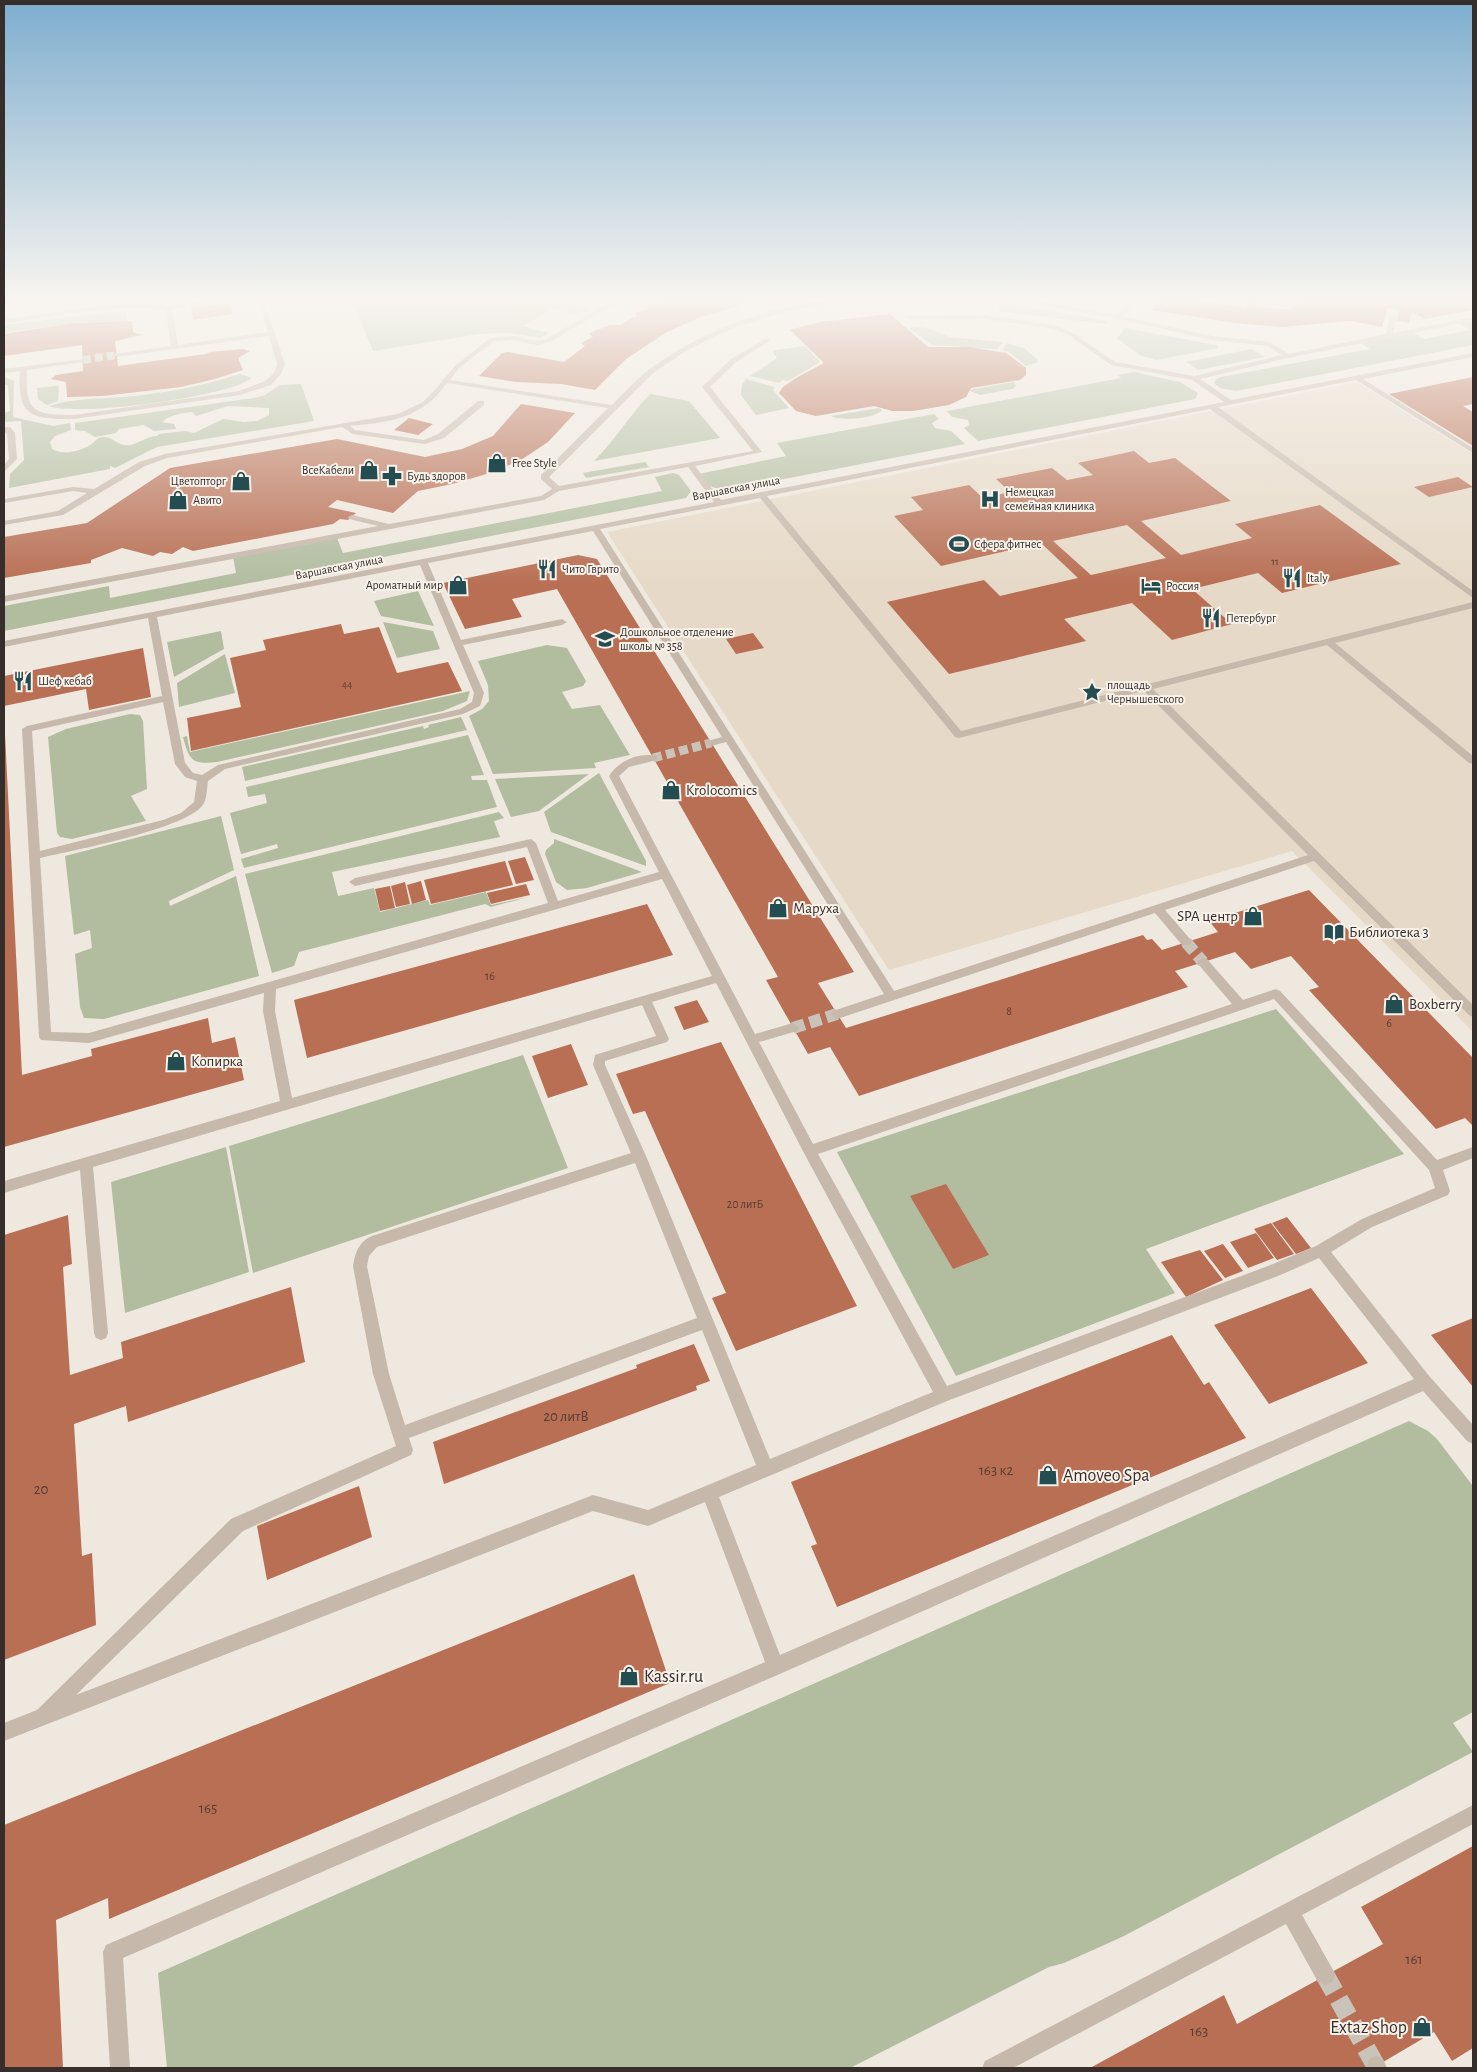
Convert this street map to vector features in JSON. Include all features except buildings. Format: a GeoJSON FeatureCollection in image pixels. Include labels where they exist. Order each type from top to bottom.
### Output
{"type":"FeatureCollection","features":[{"type":"Feature","properties":{"kind":"street"},"geometry":{"type":"LineString","coordinates":[[23,393],[23,399],[28,408],[56,418],[74,417],[235,393]]}},
{"type":"Feature","properties":{"kind":"street"},"geometry":{"type":"LineString","coordinates":[[4,523],[60,513],[142,464],[165,456],[414,413],[438,393]]}},
{"type":"Feature","properties":{"kind":"street"},"geometry":{"type":"LineString","coordinates":[[522,393],[614,407]]}},
{"type":"Feature","properties":{"kind":"street"},"geometry":{"type":"LineString","coordinates":[[557,489],[544,477],[629,393]]}},
{"type":"Feature","properties":{"kind":"street"},"geometry":{"type":"LineString","coordinates":[[4,599],[544,498],[557,489],[758,452],[711,393]]}},
{"type":"Feature","properties":{"kind":"street"},"geometry":{"type":"LineString","coordinates":[[1215,393],[1230,403]]}},
{"type":"Feature","properties":{"kind":"street","name":"Варшавская улица"},"geometry":{"type":"LineString","coordinates":[[4,644],[1282,393]]}},
{"type":"Feature","properties":{"kind":"street"},"geometry":{"type":"LineString","coordinates":[[1380,393],[1473,451]]}},
{"type":"Feature","properties":{"kind":"street"},"geometry":{"type":"LineString","coordinates":[[344,425],[353,432],[425,442],[441,436],[481,403]]}},
{"type":"Feature","properties":{"kind":"street"},"geometry":{"type":"LineString","coordinates":[[1211,406],[1473,594]]}},
{"type":"Feature","properties":{"kind":"street"},"geometry":{"type":"LineString","coordinates":[[4,429],[7,429],[11,434],[13,459],[4,470]]}},
{"type":"Feature","properties":{"kind":"street"},"geometry":{"type":"LineString","coordinates":[[689,464],[719,503]]}},
{"type":"Feature","properties":{"kind":"street"},"geometry":{"type":"LineString","coordinates":[[4,501],[73,489],[95,492]]}},
{"type":"Feature","properties":{"kind":"street"},"geometry":{"type":"LineString","coordinates":[[762,495],[959,735],[1473,605]]}},
{"type":"Feature","properties":{"kind":"street"},"geometry":{"type":"LineString","coordinates":[[352,517],[391,527]]}},
{"type":"Feature","properties":{"kind":"street"},"geometry":{"type":"LineString","coordinates":[[595,528],[892,997]]}},
{"type":"Feature","properties":{"kind":"street"},"geometry":{"type":"LineString","coordinates":[[152,615],[180,764],[190,775],[203,778],[222,767],[463,711],[477,704],[479,693],[423,562]]}},
{"type":"Feature","properties":{"kind":"street"},"geometry":{"type":"LineString","coordinates":[[458,643],[562,622]]}},
{"type":"Feature","properties":{"kind":"street"},"geometry":{"type":"LineString","coordinates":[[1329,642],[1473,761]]}},
{"type":"Feature","properties":{"kind":"street"},"geometry":{"type":"LineString","coordinates":[[1146,688],[1473,1012]]}},
{"type":"Feature","properties":{"kind":"street"},"geometry":{"type":"LineString","coordinates":[[167,698],[27,729],[45,1037],[89,1038],[554,904],[666,874]]}},
{"type":"Feature","properties":{"kind":"street"},"geometry":{"type":"LineString","coordinates":[[711,743],[727,739]]}},
{"type":"Feature","properties":{"kind":"street"},"geometry":{"type":"LineString","coordinates":[[653,758],[623,764],[617,769],[614,776],[810,1151],[943,1395]]}},
{"type":"Feature","properties":{"kind":"street"},"geometry":{"type":"LineString","coordinates":[[33,856],[166,823],[186,815],[200,803],[203,778]]}},
{"type":"Feature","properties":{"kind":"street"},"geometry":{"type":"LineString","coordinates":[[355,882],[531,843],[554,904]]}},
{"type":"Feature","properties":{"kind":"street"},"geometry":{"type":"LineString","coordinates":[[837,1014],[1316,856]]}},
{"type":"Feature","properties":{"kind":"street"},"geometry":{"type":"LineString","coordinates":[[1158,908],[1186,942]]}},
{"type":"Feature","properties":{"kind":"street"},"geometry":{"type":"LineString","coordinates":[[1203,962],[1241,1006]]}},
{"type":"Feature","properties":{"kind":"street"},"geometry":{"type":"LineString","coordinates":[[4,1187],[719,978]]}},
{"type":"Feature","properties":{"kind":"street"},"geometry":{"type":"LineString","coordinates":[[270,985],[269,1011],[286,1104]]}},
{"type":"Feature","properties":{"kind":"street"},"geometry":{"type":"LineString","coordinates":[[4,1732],[593,1503],[648,1518],[943,1395],[1273,1270],[1321,1250],[1368,1223],[1444,1191],[1435,1167],[1276,994],[810,1151]]}},
{"type":"Feature","properties":{"kind":"street"},"geometry":{"type":"LineString","coordinates":[[645,999],[663,1039],[599,1058],[599,1065],[766,1468]]}},
{"type":"Feature","properties":{"kind":"street"},"geometry":{"type":"LineString","coordinates":[[753,1039],[793,1028]]}},
{"type":"Feature","properties":{"kind":"street"},"geometry":{"type":"LineString","coordinates":[[1435,1167],[1473,1152]]}},
{"type":"Feature","properties":{"kind":"street"},"geometry":{"type":"LineString","coordinates":[[40,1718],[237,1525],[405,1450],[381,1374],[360,1266],[362,1253],[372,1242],[638,1156]]}},
{"type":"Feature","properties":{"kind":"street"},"geometry":{"type":"LineString","coordinates":[[86,1163],[101,1333]]}},
{"type":"Feature","properties":{"kind":"street"},"geometry":{"type":"LineString","coordinates":[[1321,1250],[1425,1382],[1473,1436]]}},
{"type":"Feature","properties":{"kind":"street"},"geometry":{"type":"LineString","coordinates":[[400,1434],[706,1322]]}},
{"type":"Feature","properties":{"kind":"street"},"geometry":{"type":"LineString","coordinates":[[120,2068],[113,1952],[776,1667],[1425,1382]]}},
{"type":"Feature","properties":{"kind":"street"},"geometry":{"type":"LineString","coordinates":[[710,1492],[776,1667]]}},
{"type":"Feature","properties":{"kind":"street"},"geometry":{"type":"LineString","coordinates":[[992,2068],[1473,1814]]}},
{"type":"Feature","properties":{"kind":"street"},"geometry":{"type":"LineString","coordinates":[[1290,1912],[1326,1975]]}},
{"type":"Feature","properties":{"kind":"green space"},"geometry":{"type":"Polygon","coordinates":[[[9,393],[14,393],[13,417],[53,426],[70,423],[71,430],[55,436],[50,442],[52,449],[62,452],[78,450],[89,446],[103,437],[128,445],[159,434],[185,431],[194,433],[223,419],[244,422],[257,421],[269,415],[269,408],[228,406],[196,416],[192,412],[180,414],[162,422],[174,424],[176,429],[154,431],[144,425],[119,429],[116,433],[95,437],[85,431],[75,430],[75,423],[254,398],[268,393],[304,393],[314,421],[157,447],[115,468],[110,466],[110,469],[9,488],[10,474],[24,460],[21,421],[6,422],[4,420],[4,413],[10,411],[9,393]]]}},
{"type":"Feature","properties":{"kind":"green space"},"geometry":{"type":"Polygon","coordinates":[[[37,393],[59,393],[58,401],[47,405],[38,399],[37,393]]]}},
{"type":"Feature","properties":{"kind":"green space"},"geometry":{"type":"Polygon","coordinates":[[[162,393],[211,393],[120,407],[65,409],[49,406],[76,400],[162,393]]]}},
{"type":"Feature","properties":{"kind":"green space"},"geometry":{"type":"Polygon","coordinates":[[[741,393],[775,393],[789,408],[756,415],[741,393]]]}},
{"type":"Feature","properties":{"kind":"green space"},"geometry":{"type":"Polygon","coordinates":[[[974,393],[992,393],[980,395],[974,393]]]}},
{"type":"Feature","properties":{"kind":"green space"},"geometry":{"type":"Polygon","coordinates":[[[1044,393],[1198,393],[1195,399],[978,441],[964,428],[969,425],[968,420],[952,417],[947,411],[1044,393]]]}},
{"type":"Feature","properties":{"kind":"green space"},"geometry":{"type":"Polygon","coordinates":[[[650,394],[689,401],[720,438],[594,461],[635,411],[650,394]]]}},
{"type":"Feature","properties":{"kind":"green space"},"geometry":{"type":"Polygon","coordinates":[[[879,408],[882,410],[878,413],[865,417],[836,418],[831,416],[879,408]]]}},
{"type":"Feature","properties":{"kind":"green space"},"geometry":{"type":"Polygon","coordinates":[[[934,414],[939,419],[932,423],[935,428],[951,431],[965,444],[722,491],[708,485],[699,474],[786,456],[777,443],[934,414]]]}},
{"type":"Feature","properties":{"kind":"green space"},"geometry":{"type":"Polygon","coordinates":[[[645,462],[649,467],[586,478],[583,473],[645,462]]]}},
{"type":"Feature","properties":{"kind":"green space"},"geometry":{"type":"Polygon","coordinates":[[[673,473],[679,475],[691,491],[686,498],[4,631],[4,606],[109,586],[110,598],[236,573],[233,557],[337,538],[343,553],[662,491],[655,477],[673,473]]]}},
{"type":"Feature","properties":{"kind":"green space"},"geometry":{"type":"Polygon","coordinates":[[[418,591],[434,626],[381,616],[374,601],[418,591]]]}},
{"type":"Feature","properties":{"kind":"green space"},"geometry":{"type":"Polygon","coordinates":[[[383,622],[433,631],[440,649],[397,658],[383,622]]]}},
{"type":"Feature","properties":{"kind":"green space"},"geometry":{"type":"Polygon","coordinates":[[[221,631],[224,649],[174,677],[167,642],[221,631]]]}},
{"type":"Feature","properties":{"kind":"green space"},"geometry":{"type":"Polygon","coordinates":[[[547,645],[567,648],[586,681],[583,686],[562,692],[572,709],[600,705],[630,755],[594,763],[596,768],[493,774],[469,716],[482,709],[489,701],[488,685],[478,661],[547,645]]]}},
{"type":"Feature","properties":{"kind":"green space"},"geometry":{"type":"Polygon","coordinates":[[[225,654],[235,693],[179,707],[177,683],[225,654]]]}},
{"type":"Feature","properties":{"kind":"green space"},"geometry":{"type":"Polygon","coordinates":[[[470,691],[467,701],[443,711],[217,762],[202,763],[193,759],[187,751],[183,737],[187,736],[190,752],[470,691]]]}},
{"type":"Feature","properties":{"kind":"green space"},"geometry":{"type":"Polygon","coordinates":[[[130,714],[140,715],[143,721],[147,789],[131,796],[146,821],[72,839],[60,837],[57,833],[48,737],[66,729],[130,714]]]}},
{"type":"Feature","properties":{"kind":"green space"},"geometry":{"type":"Polygon","coordinates":[[[461,717],[467,730],[245,781],[242,767],[423,726],[424,729],[429,727],[428,725],[461,717]]]}},
{"type":"Feature","properties":{"kind":"green space"},"geometry":{"type":"Polygon","coordinates":[[[468,735],[484,775],[471,776],[472,780],[487,780],[497,807],[244,868],[241,859],[278,848],[277,844],[241,854],[230,813],[267,803],[265,794],[248,797],[246,787],[468,735]]]}},
{"type":"Feature","properties":{"kind":"green space"},"geometry":{"type":"Polygon","coordinates":[[[599,773],[646,861],[646,866],[551,832],[544,812],[599,773]]]}},
{"type":"Feature","properties":{"kind":"green space"},"geometry":{"type":"Polygon","coordinates":[[[589,774],[539,811],[511,817],[495,779],[589,774]]]}},
{"type":"Feature","properties":{"kind":"green space"},"geometry":{"type":"Polygon","coordinates":[[[499,812],[504,818],[494,821],[500,837],[332,872],[338,896],[374,888],[380,912],[428,900],[430,905],[486,892],[491,905],[528,897],[491,907],[485,904],[299,952],[294,966],[272,973],[245,874],[499,812]]]}},
{"type":"Feature","properties":{"kind":"green space"},"geometry":{"type":"Polygon","coordinates":[[[221,816],[234,870],[169,901],[170,906],[236,876],[259,976],[104,1019],[84,1018],[80,1007],[75,954],[92,948],[90,930],[74,935],[65,856],[221,816]]]}},
{"type":"Feature","properties":{"kind":"green space"},"geometry":{"type":"Polygon","coordinates":[[[554,839],[642,872],[587,888],[567,890],[556,882],[545,854],[546,850],[554,843],[554,839]]]}},
{"type":"Feature","properties":{"kind":"green space"},"geometry":{"type":"Polygon","coordinates":[[[1276,1009],[1404,1154],[1146,1249],[1175,1293],[956,1376],[837,1152],[1276,1009]]]}},
{"type":"Feature","properties":{"kind":"green space"},"geometry":{"type":"Polygon","coordinates":[[[523,1055],[568,1168],[253,1273],[229,1146],[523,1055]]]}},
{"type":"Feature","properties":{"kind":"green space"},"geometry":{"type":"Polygon","coordinates":[[[226,1147],[249,1272],[125,1313],[111,1182],[226,1147]]]}},
{"type":"Feature","properties":{"kind":"green space"},"geometry":{"type":"Polygon","coordinates":[[[1409,1421],[1428,1431],[1437,1439],[1473,1486],[1473,1712],[1453,1723],[1473,1752],[1122,1937],[1064,1963],[1049,1967],[850,2068],[167,2068],[158,1973],[1409,1421]]]}},
{"type":"Feature","properties":{"kind":"shaded area","name":"площадь Чернышевского"},"geometry":{"type":"Polygon","coordinates":[[[1304,393],[1374,393],[1473,454],[1473,1032],[1292,851],[889,970],[607,532],[1304,393]]]}},
{"type":"Feature","properties":{"kind":"tunnel"},"geometry":{"type":"LineString","coordinates":[[653,758],[711,743]]}},
{"type":"Feature","properties":{"kind":"tunnel"},"geometry":{"type":"LineString","coordinates":[[1186,942],[1203,962]]}},
{"type":"Feature","properties":{"kind":"tunnel"},"geometry":{"type":"LineString","coordinates":[[793,1028],[837,1014]]}},
{"type":"Feature","properties":{"kind":"tunnel"},"geometry":{"type":"LineString","coordinates":[[1325,1975],[1376,2066]]}},
{"type":"Feature","properties":{"kind":"place","name":"Free Style"},"geometry":{"type":"Point","coordinates":[497,463]}},
{"type":"Feature","properties":{"kind":"place","name":"ВсеКабели"},"geometry":{"type":"Point","coordinates":[369,470]}},
{"type":"Feature","properties":{"kind":"place","name":"Будь здоров"},"geometry":{"type":"Point","coordinates":[392,476]}},
{"type":"Feature","properties":{"kind":"place","name":"Цветопторг"},"geometry":{"type":"Point","coordinates":[241,481]}},
{"type":"Feature","properties":{"kind":"place","name":"Немецкая семейная клиника"},"geometry":{"type":"Point","coordinates":[990,499]}},
{"type":"Feature","properties":{"kind":"place","name":"Авито"},"geometry":{"type":"Point","coordinates":[178,500]}},
{"type":"Feature","properties":{"kind":"place","name":"Сфера фитнес"},"geometry":{"type":"Point","coordinates":[959,544]}},
{"type":"Feature","properties":{"kind":"place","name":"Чито Гврито"},"geometry":{"type":"Point","coordinates":[547,569]}},
{"type":"Feature","properties":{"kind":"place","name":"Italy"},"geometry":{"type":"Point","coordinates":[1292,578]}},
{"type":"Feature","properties":{"kind":"place","name":"Ароматный мир"},"geometry":{"type":"Point","coordinates":[458,585]}},
{"type":"Feature","properties":{"kind":"place","name":"Россия"},"geometry":{"type":"Point","coordinates":[1151,586]}},
{"type":"Feature","properties":{"kind":"place","name":"Петербург"},"geometry":{"type":"Point","coordinates":[1211,618]}},
{"type":"Feature","properties":{"kind":"place","name":"Дошкольное отделение школы № 358"},"geometry":{"type":"Point","coordinates":[605,639]}},
{"type":"Feature","properties":{"kind":"place","name":"Шеф кебаб"},"geometry":{"type":"Point","coordinates":[23,681]}},
{"type":"Feature","properties":{"kind":"place","name":"площадь Чернышевского"},"geometry":{"type":"Point","coordinates":[1092,692]}},
{"type":"Feature","properties":{"kind":"place","name":"Krolocomics"},"geometry":{"type":"Point","coordinates":[671,790]}},
{"type":"Feature","properties":{"kind":"place","name":"Маруха"},"geometry":{"type":"Point","coordinates":[778,908]}},
{"type":"Feature","properties":{"kind":"place","name":"SPA центр"},"geometry":{"type":"Point","coordinates":[1253,916]}},
{"type":"Feature","properties":{"kind":"place","name":"Библиотека 3"},"geometry":{"type":"Point","coordinates":[1334,932]}},
{"type":"Feature","properties":{"kind":"place","name":"Boxberry"},"geometry":{"type":"Point","coordinates":[1394,1004]}},
{"type":"Feature","properties":{"kind":"place","name":"Копирка"},"geometry":{"type":"Point","coordinates":[176,1061]}},
{"type":"Feature","properties":{"kind":"place","name":"Amoveo Spa"},"geometry":{"type":"Point","coordinates":[1048,1475]}},
{"type":"Feature","properties":{"kind":"place","name":"Kassir.ru"},"geometry":{"type":"Point","coordinates":[629,1676]}},
{"type":"Feature","properties":{"kind":"place","name":"Extaz Shop"},"geometry":{"type":"Point","coordinates":[1422,2027]}}]}
